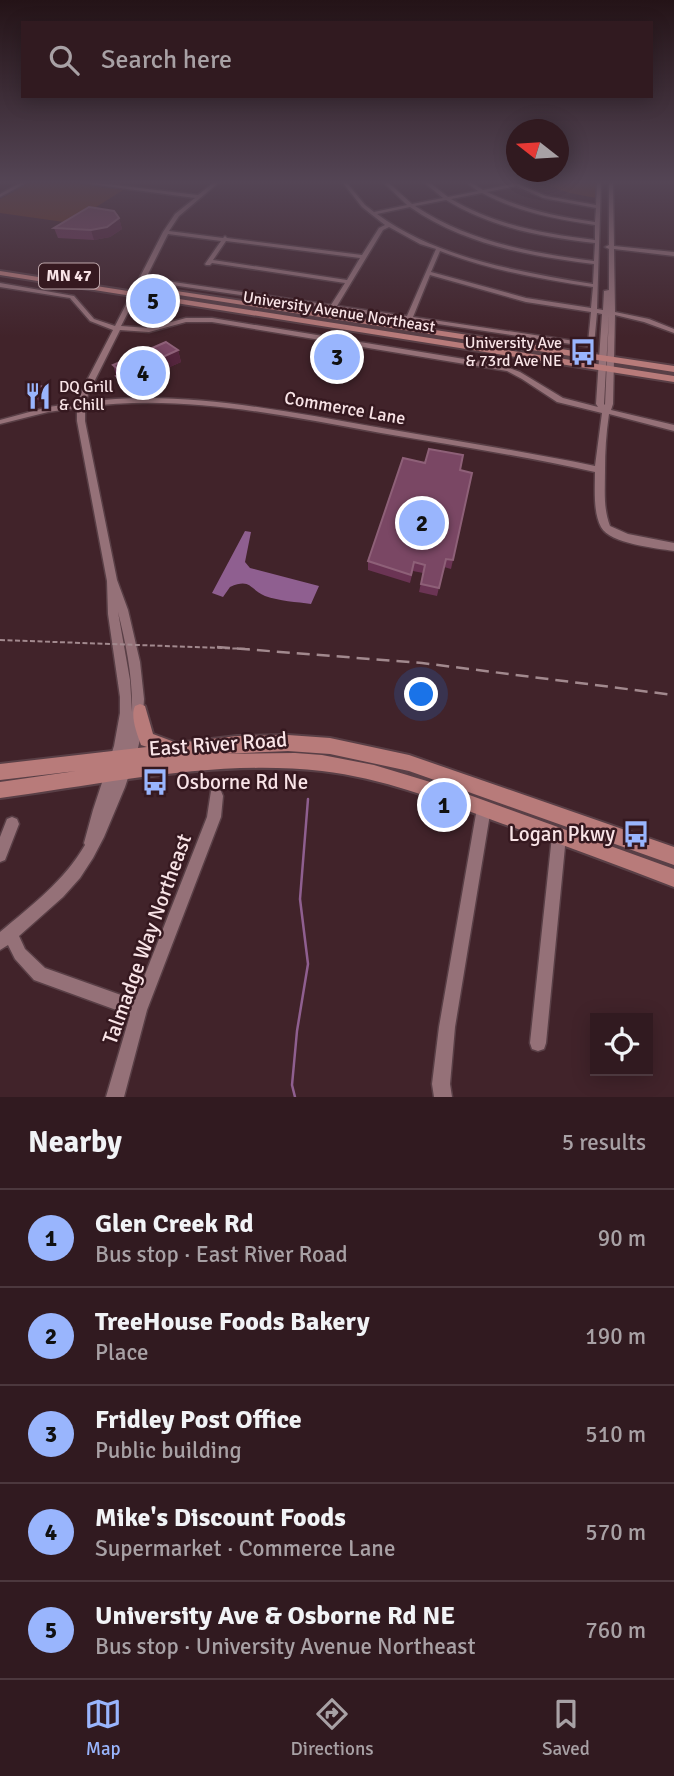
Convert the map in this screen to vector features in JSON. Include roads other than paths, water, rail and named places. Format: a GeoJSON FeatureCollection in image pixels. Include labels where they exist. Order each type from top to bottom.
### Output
{"type":"FeatureCollection","features":[{"type":"Feature","properties":{"kind":"main road","name":"University Avenue Northeast"},"geometry":{"type":"LineString","coordinates":[[0,265],[606,363],[674,379]]}},
{"type":"Feature","properties":{"kind":"main road","name":"University Avenue Northeast"},"geometry":{"type":"LineString","coordinates":[[0,274],[139,287]]}},
{"type":"Feature","properties":{"kind":"main road","name":"University Avenue Northeast"},"geometry":{"type":"LineString","coordinates":[[606,363],[674,369]]}},
{"type":"Feature","properties":{"kind":"main road"},"geometry":{"type":"LineString","coordinates":[[140,711],[147,739],[160,746],[178,750]]}},
{"type":"Feature","properties":{"kind":"main road","name":"East River Road"},"geometry":{"type":"LineString","coordinates":[[0,772],[178,750],[268,742],[311,744],[365,752],[409,763],[674,856]]}},
{"type":"Feature","properties":{"kind":"main road","name":"East River Road"},"geometry":{"type":"LineString","coordinates":[[0,790],[225,762],[297,761],[372,772],[421,786],[674,878]]}},
{"type":"Feature","properties":{"kind":"street"},"geometry":{"type":"LineString","coordinates":[[123,757],[126,697],[111,600],[112,580],[81,421],[81,404],[115,328],[165,234]]}},
{"type":"Feature","properties":{"kind":"street"},"geometry":{"type":"LineString","coordinates":[[188,234],[363,257]]}},
{"type":"Feature","properties":{"kind":"street"},"geometry":{"type":"LineString","coordinates":[[332,309],[378,234]]}},
{"type":"Feature","properties":{"kind":"street"},"geometry":{"type":"LineString","coordinates":[[410,234],[439,248],[529,275],[596,286]]}},
{"type":"Feature","properties":{"kind":"street"},"geometry":{"type":"LineString","coordinates":[[469,234],[528,251],[597,263]]}},
{"type":"Feature","properties":{"kind":"street"},"geometry":{"type":"LineString","coordinates":[[554,234],[597,242]]}},
{"type":"Feature","properties":{"kind":"street"},"geometry":{"type":"LineString","coordinates":[[139,287],[332,309],[588,345],[593,343],[597,234]]}},
{"type":"Feature","properties":{"kind":"street"},"geometry":{"type":"LineString","coordinates":[[610,234],[606,363],[609,404],[604,411],[601,516],[606,528],[615,534],[674,547]]}},
{"type":"Feature","properties":{"kind":"street"},"geometry":{"type":"LineString","coordinates":[[225,238],[207,264],[348,282]]}},
{"type":"Feature","properties":{"kind":"street"},"geometry":{"type":"LineString","coordinates":[[610,247],[673,254],[673,265]]}},
{"type":"Feature","properties":{"kind":"street"},"geometry":{"type":"LineString","coordinates":[[408,320],[439,248]]}},
{"type":"Feature","properties":{"kind":"street"},"geometry":{"type":"LineString","coordinates":[[428,273],[491,292],[647,320],[674,331]]}},
{"type":"Feature","properties":{"kind":"street"},"geometry":{"type":"LineString","coordinates":[[0,285],[72,297],[92,320],[115,328],[149,330],[186,320],[212,320],[501,367],[528,377],[546,393],[560,400],[674,428]]}},
{"type":"Feature","properties":{"kind":"street"},"geometry":{"type":"LineString","coordinates":[[482,300],[491,292]]}},
{"type":"Feature","properties":{"kind":"street","name":"Commerce Lane"},"geometry":{"type":"LineString","coordinates":[[0,422],[81,404],[155,400],[234,405],[601,470]]}},
{"type":"Feature","properties":{"kind":"street"},"geometry":{"type":"LineString","coordinates":[[112,580],[120,597],[138,677],[140,711],[90,849],[79,868],[61,888],[5,938],[26,964],[40,974],[139,1010]]}},
{"type":"Feature","properties":{"kind":"street","name":"Talmadge Way Northeast"},"geometry":{"type":"LineString","coordinates":[[115,1097],[139,1010],[214,817],[216,796]]}},
{"type":"Feature","properties":{"kind":"street"},"geometry":{"type":"LineString","coordinates":[[447,1019],[484,808]]}},
{"type":"Feature","properties":{"kind":"street"},"geometry":{"type":"LineString","coordinates":[[443,1097],[441,1084],[447,1027],[484,808]]}},
{"type":"Feature","properties":{"kind":"street"},"geometry":{"type":"LineString","coordinates":[[0,855],[12,824]]}},
{"type":"Feature","properties":{"kind":"street"},"geometry":{"type":"LineString","coordinates":[[538,1043],[559,836]]}},
{"type":"Feature","properties":{"kind":"waterway"},"geometry":{"type":"LineString","coordinates":[[295,1097],[292,1085],[297,1031],[308,964],[300,899],[308,799]]}},
{"type":"Feature","properties":{"kind":"railway"},"geometry":{"type":"LineString","coordinates":[[0,640],[237,649]]}},
{"type":"Feature","properties":{"kind":"railway"},"geometry":{"type":"LineString","coordinates":[[217,647],[237,649]]}},
{"type":"Feature","properties":{"kind":"railway"},"geometry":{"type":"LineString","coordinates":[[237,649],[249,649]]}},
{"type":"Feature","properties":{"kind":"railway"},"geometry":{"type":"LineString","coordinates":[[237,649],[422,663],[674,695]]}},
{"type":"Feature","properties":{"kind":"place","name":"University Ave & Osborne Rd NE"},"geometry":{"type":"Point","coordinates":[153,301]}},
{"type":"Feature","properties":{"kind":"place","name":"University Ave & 73rd Ave NE"},"geometry":{"type":"Point","coordinates":[583,352]}},
{"type":"Feature","properties":{"kind":"place","name":"Fridley Post Office"},"geometry":{"type":"Point","coordinates":[337,357]}},
{"type":"Feature","properties":{"kind":"place","name":"Mike's Discount Foods"},"geometry":{"type":"Point","coordinates":[143,373]}},
{"type":"Feature","properties":{"kind":"place","name":"DQ Grill & Chill"},"geometry":{"type":"Point","coordinates":[38,396]}},
{"type":"Feature","properties":{"kind":"place","name":"TreeHouse Foods Bakery"},"geometry":{"type":"Point","coordinates":[422,523]}},
{"type":"Feature","properties":{"kind":"place","name":"Osborne Rd Ne"},"geometry":{"type":"Point","coordinates":[155,782]}},
{"type":"Feature","properties":{"kind":"place","name":"Glen Creek Rd"},"geometry":{"type":"Point","coordinates":[444,805]}},
{"type":"Feature","properties":{"kind":"place","name":"Logan Pkwy"},"geometry":{"type":"Point","coordinates":[636,834]}}]}
